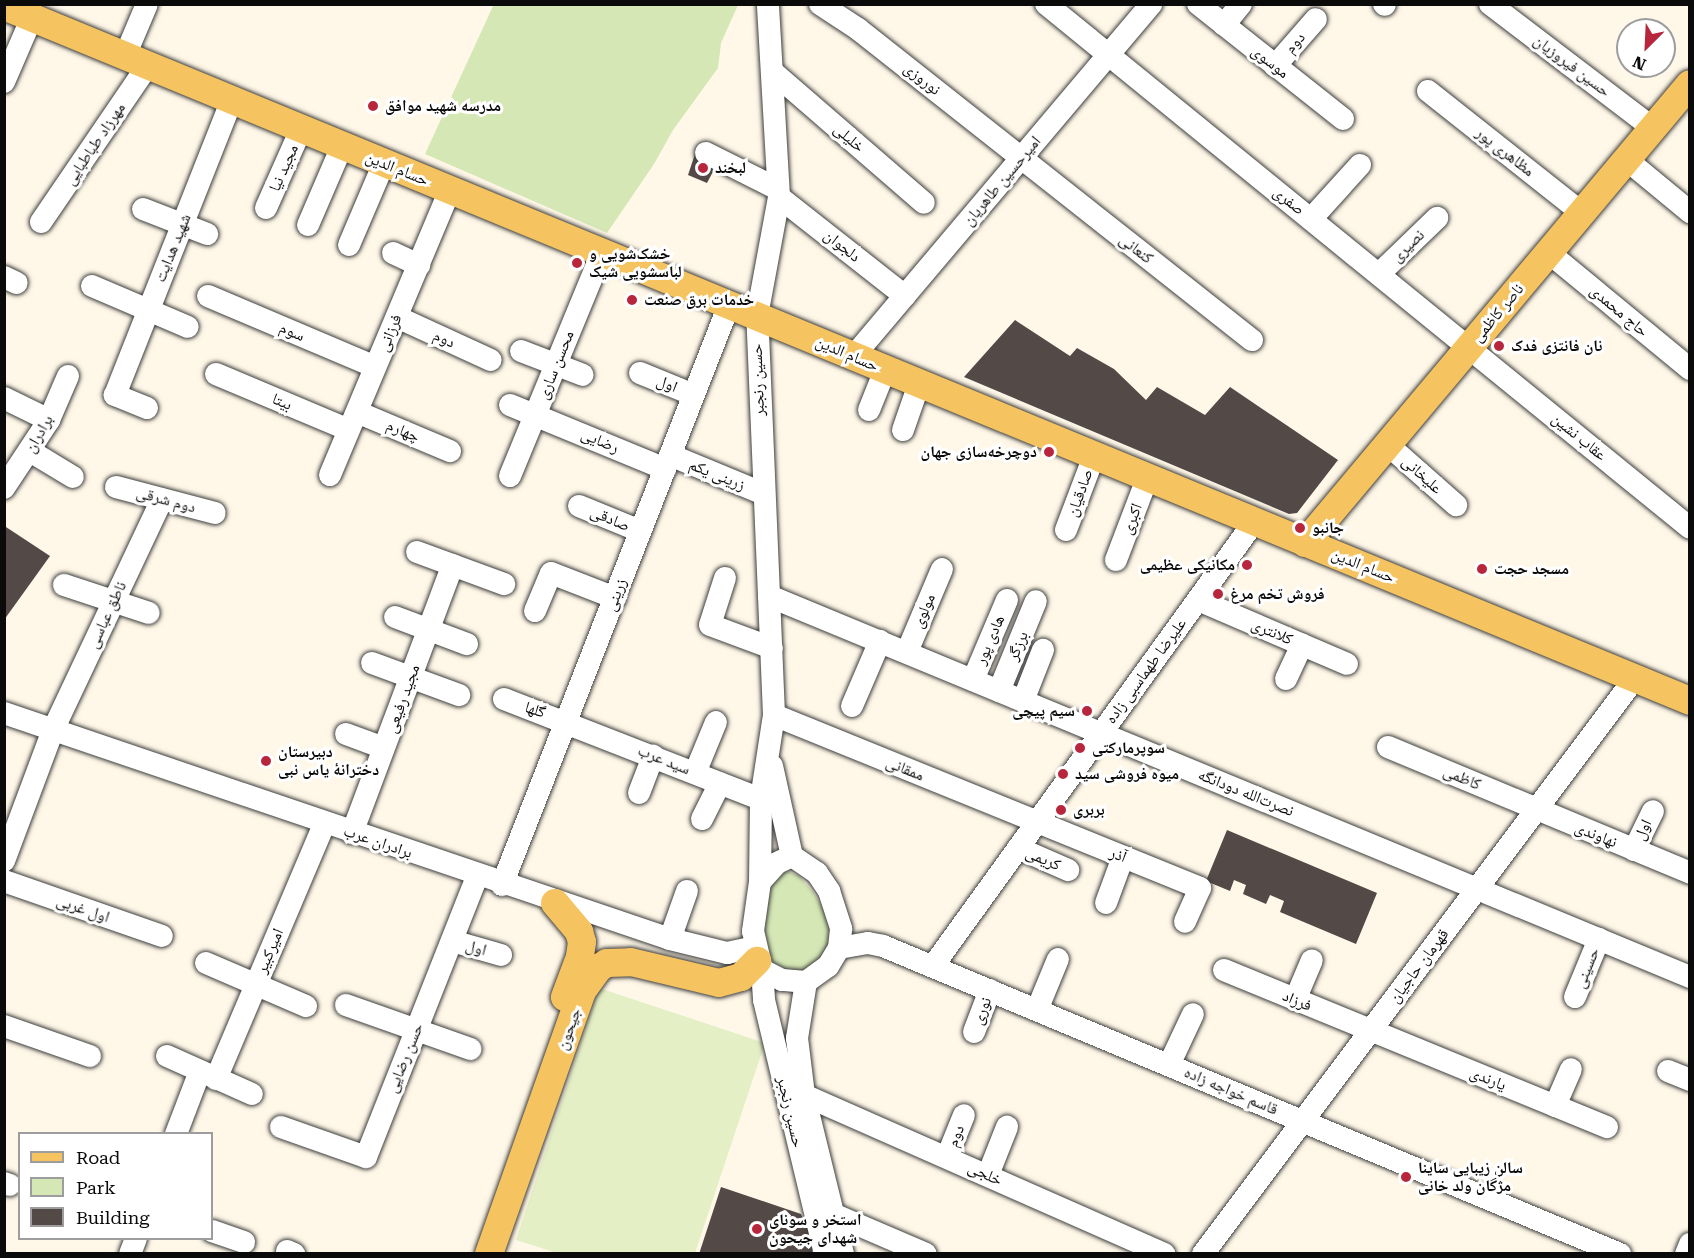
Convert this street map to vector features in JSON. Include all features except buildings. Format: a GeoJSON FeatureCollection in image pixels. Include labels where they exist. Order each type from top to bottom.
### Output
{"type":"FeatureCollection","features":[{"type":"Feature","properties":{"kind":"main road","name":"حسام الدین"},"geometry":{"type":"LineString","coordinates":[[4,6],[1689,701]]}},
{"type":"Feature","properties":{"kind":"main road","name":"ناصر کاظمی"},"geometry":{"type":"LineString","coordinates":[[1305,543],[1689,84]]}},
{"type":"Feature","properties":{"kind":"main road","name":"جیحون"},"geometry":{"type":"LineString","coordinates":[[472,1254],[580,957],[579,932],[555,903]]}},
{"type":"Feature","properties":{"kind":"main road","name":"جیحون"},"geometry":{"type":"LineString","coordinates":[[489,1254],[582,991],[599,968],[607,963],[631,962],[718,983],[741,977],[758,959]]}},
{"type":"Feature","properties":{"kind":"street","name":"مهرزاد طباطبایی"},"geometry":{"type":"LineString","coordinates":[[41,222],[136,61],[147,4]]}},
{"type":"Feature","properties":{"kind":"street","name":"حسین رنجبر"},"geometry":{"type":"LineString","coordinates":[[760,882],[761,799],[770,757],[774,715],[757,316],[778,193],[774,73],[768,4]]}},
{"type":"Feature","properties":{"kind":"street","name":"نوروزی"},"geometry":{"type":"LineString","coordinates":[[820,4],[858,29],[1021,157]]}},
{"type":"Feature","properties":{"kind":"street","name":"صفری"},"geometry":{"type":"LineString","coordinates":[[1046,4],[1469,347]]}},
{"type":"Feature","properties":{"kind":"street","name":"امیرحسین طاهریان"},"geometry":{"type":"LineString","coordinates":[[853,357],[1151,4]]}},
{"type":"Feature","properties":{"kind":"street","name":"موسوی"},"geometry":{"type":"LineString","coordinates":[[1198,4],[1342,119]]}},
{"type":"Feature","properties":{"kind":"street"},"geometry":{"type":"LineString","coordinates":[[1224,26],[1241,4]]}},
{"type":"Feature","properties":{"kind":"street","name":"حسین فیروزیان"},"geometry":{"type":"LineString","coordinates":[[1490,4],[1653,128]]}},
{"type":"Feature","properties":{"kind":"street"},"geometry":{"type":"LineString","coordinates":[[4,82],[32,17]]}},
{"type":"Feature","properties":{"kind":"street","name":"دوم"},"geometry":{"type":"LineString","coordinates":[[1275,66],[1316,20]]}},
{"type":"Feature","properties":{"kind":"street","name":"خلیلی"},"geometry":{"type":"LineString","coordinates":[[774,73],[924,203]]}},
{"type":"Feature","properties":{"kind":"street","name":"مظاهری پور"},"geometry":{"type":"LineString","coordinates":[[1428,92],[1582,213]]}},
{"type":"Feature","properties":{"kind":"street","name":"شهید هدایت"},"geometry":{"type":"LineString","coordinates":[[147,408],[115,395],[232,100]]}},
{"type":"Feature","properties":{"kind":"street","name":"مجید نیا"},"geometry":{"type":"LineString","coordinates":[[266,208],[301,129]]}},
{"type":"Feature","properties":{"kind":"street"},"geometry":{"type":"LineString","coordinates":[[308,225],[342,146]]}},
{"type":"Feature","properties":{"kind":"street","name":"دلجوان"},"geometry":{"type":"LineString","coordinates":[[706,153],[778,193],[905,296]]}},
{"type":"Feature","properties":{"kind":"street","name":"کنعانی"},"geometry":{"type":"LineString","coordinates":[[1021,157],[1252,340]]}},
{"type":"Feature","properties":{"kind":"street"},"geometry":{"type":"LineString","coordinates":[[1627,160],[1689,212]]}},
{"type":"Feature","properties":{"kind":"street"},"geometry":{"type":"LineString","coordinates":[[348,245],[384,163]]}},
{"type":"Feature","properties":{"kind":"street"},"geometry":{"type":"LineString","coordinates":[[1311,219],[1360,165]]}},
{"type":"Feature","properties":{"kind":"street","name":"فرزانی"},"geometry":{"type":"LineString","coordinates":[[330,475],[450,190]]}},
{"type":"Feature","properties":{"kind":"street"},"geometry":{"type":"LineString","coordinates":[[143,209],[207,234]]}},
{"type":"Feature","properties":{"kind":"street","name":"نصیری"},"geometry":{"type":"LineString","coordinates":[[1379,274],[1437,218]]}},
{"type":"Feature","properties":{"kind":"street","name":"حاج محمدی"},"geometry":{"type":"LineString","coordinates":[[1548,252],[1689,369]]}},
{"type":"Feature","properties":{"kind":"street"},"geometry":{"type":"LineString","coordinates":[[393,253],[419,265]]}},
{"type":"Feature","properties":{"kind":"street","name":"محسن ساری"},"geometry":{"type":"LineString","coordinates":[[510,476],[602,253]]}},
{"type":"Feature","properties":{"kind":"street"},"geometry":{"type":"LineString","coordinates":[[92,286],[188,327]]}},
{"type":"Feature","properties":{"kind":"street","name":"سوم"},"geometry":{"type":"LineString","coordinates":[[208,296],[375,368]]}},
{"type":"Feature","properties":{"kind":"street","name":"زرینی"},"geometry":{"type":"LineString","coordinates":[[502,885],[729,305]]}},
{"type":"Feature","properties":{"kind":"street","name":"دوم"},"geometry":{"type":"LineString","coordinates":[[397,317],[491,360]]}},
{"type":"Feature","properties":{"kind":"street","name":"عقاب نشین"},"geometry":{"type":"LineString","coordinates":[[1469,347],[1689,528]]}},
{"type":"Feature","properties":{"kind":"street"},"geometry":{"type":"LineString","coordinates":[[521,351],[583,375]]}},
{"type":"Feature","properties":{"kind":"street"},"geometry":{"type":"LineString","coordinates":[[869,410],[885,370]]}},
{"type":"Feature","properties":{"kind":"street","name":"اول"},"geometry":{"type":"LineString","coordinates":[[640,373],[694,394]]}},
{"type":"Feature","properties":{"kind":"street","name":"بیتا"},"geometry":{"type":"LineString","coordinates":[[216,374],[353,421]]}},
{"type":"Feature","properties":{"kind":"street","name":"برادران"},"geometry":{"type":"LineString","coordinates":[[4,488],[49,420],[68,376]]}},
{"type":"Feature","properties":{"kind":"street"},"geometry":{"type":"LineString","coordinates":[[903,430],[919,384]]}},
{"type":"Feature","properties":{"kind":"street"},"geometry":{"type":"LineString","coordinates":[[4,398],[49,420]]}},
{"type":"Feature","properties":{"kind":"street","name":"رضایی"},"geometry":{"type":"LineString","coordinates":[[510,405],[668,462]]}},
{"type":"Feature","properties":{"kind":"street","name":"چهارم"},"geometry":{"type":"LineString","coordinates":[[353,421],[450,451]]}},
{"type":"Feature","properties":{"kind":"street","name":"علیخانی"},"geometry":{"type":"LineString","coordinates":[[1388,445],[1456,505]]}},
{"type":"Feature","properties":{"kind":"street"},"geometry":{"type":"LineString","coordinates":[[30,451],[73,477]]}},
{"type":"Feature","properties":{"kind":"street","name":"صادقیان"},"geometry":{"type":"LineString","coordinates":[[1066,530],[1094,456]]}},
{"type":"Feature","properties":{"kind":"street","name":"زرینی یکم"},"geometry":{"type":"LineString","coordinates":[[668,462],[764,494]]}},
{"type":"Feature","properties":{"kind":"street","name":"اکبری"},"geometry":{"type":"LineString","coordinates":[[1116,560],[1147,479]]}},
{"type":"Feature","properties":{"kind":"street","name":"دوم شرقی"},"geometry":{"type":"LineString","coordinates":[[116,487],[215,513]]}},
{"type":"Feature","properties":{"kind":"street","name":"ناطق عباسی"},"geometry":{"type":"LineString","coordinates":[[4,861],[53,730],[162,499]]}},
{"type":"Feature","properties":{"kind":"street","name":"صادقی"},"geometry":{"type":"LineString","coordinates":[[579,506],[640,531]]}},
{"type":"Feature","properties":{"kind":"street","name":"علیرضا طهماسبی زاده"},"geometry":{"type":"LineString","coordinates":[[933,966],[1254,522]]}},
{"type":"Feature","properties":{"kind":"street"},"geometry":{"type":"LineString","coordinates":[[417,552],[504,584]]}},
{"type":"Feature","properties":{"kind":"street","name":"مجید رفیعی"},"geometry":{"type":"LineString","coordinates":[[352,833],[453,565]]}},
{"type":"Feature","properties":{"kind":"street","name":"مولوی"},"geometry":{"type":"LineString","coordinates":[[906,652],[942,569]]}},
{"type":"Feature","properties":{"kind":"street"},"geometry":{"type":"LineString","coordinates":[[535,611],[551,573],[615,598]]}},
{"type":"Feature","properties":{"kind":"street"},"geometry":{"type":"LineString","coordinates":[[725,578],[710,625],[772,648]]}},
{"type":"Feature","properties":{"kind":"street"},"geometry":{"type":"LineString","coordinates":[[64,585],[149,613]]}},
{"type":"Feature","properties":{"kind":"street","name":"نصرت‌الله دودانگه"},"geometry":{"type":"LineString","coordinates":[[769,596],[1689,976]]}},
{"type":"Feature","properties":{"kind":"street","name":"هادی پور"},"geometry":{"type":"LineString","coordinates":[[973,680],[1007,600]]}},
{"type":"Feature","properties":{"kind":"street","name":"کلانتری"},"geometry":{"type":"LineString","coordinates":[[1198,600],[1347,664]]}},
{"type":"Feature","properties":{"kind":"street","name":"برزگر"},"geometry":{"type":"LineString","coordinates":[[999,691],[1036,601]]}},
{"type":"Feature","properties":{"kind":"street"},"geometry":{"type":"LineString","coordinates":[[395,617],[467,644]]}},
{"type":"Feature","properties":{"kind":"street"},"geometry":{"type":"LineString","coordinates":[[852,706],[880,641]]}},
{"type":"Feature","properties":{"kind":"street"},"geometry":{"type":"LineString","coordinates":[[1286,678],[1302,645]]}},
{"type":"Feature","properties":{"kind":"street"},"geometry":{"type":"LineString","coordinates":[[1023,701],[1043,650]]}},
{"type":"Feature","properties":{"kind":"street"},"geometry":{"type":"LineString","coordinates":[[372,663],[459,695]]}},
{"type":"Feature","properties":{"kind":"street","name":"قهرمان حاجیان"},"geometry":{"type":"LineString","coordinates":[[1203,1254],[1635,678]]}},
{"type":"Feature","properties":{"kind":"street","name":"گلها"},"geometry":{"type":"LineString","coordinates":[[504,699],[567,721]]}},
{"type":"Feature","properties":{"kind":"street","name":"برادران عرب"},"geometry":{"type":"LineString","coordinates":[[4,713],[555,903],[670,939],[758,959]]}},
{"type":"Feature","properties":{"kind":"street","name":"ممقانی"},"geometry":{"type":"LineString","coordinates":[[774,715],[1036,823]]}},
{"type":"Feature","properties":{"kind":"street","name":"سید عرب"},"geometry":{"type":"LineString","coordinates":[[567,721],[761,799]]}},
{"type":"Feature","properties":{"kind":"street"},"geometry":{"type":"LineString","coordinates":[[695,773],[716,722]]}},
{"type":"Feature","properties":{"kind":"street"},"geometry":{"type":"LineString","coordinates":[[346,734],[384,748]]}},
{"type":"Feature","properties":{"kind":"street","name":"کاظمی"},"geometry":{"type":"LineString","coordinates":[[1388,747],[1536,810]]}},
{"type":"Feature","properties":{"kind":"street"},"geometry":{"type":"LineString","coordinates":[[639,794],[653,756]]}},
{"type":"Feature","properties":{"kind":"street","name":"حسین رنجبر"},"geometry":{"type":"LineString","coordinates":[[770,757],[792,856]]}},
{"type":"Feature","properties":{"kind":"street"},"geometry":{"type":"LineString","coordinates":[[702,819],[720,783]]}},
{"type":"Feature","properties":{"kind":"street","name":"نهاوندی"},"geometry":{"type":"LineString","coordinates":[[1536,810],[1689,873]]}},
{"type":"Feature","properties":{"kind":"street","name":"اول"},"geometry":{"type":"LineString","coordinates":[[1634,850],[1653,811]]}},
{"type":"Feature","properties":{"kind":"street","name":"آذر"},"geometry":{"type":"LineString","coordinates":[[1036,823],[1200,888],[1185,922]]}},
{"type":"Feature","properties":{"kind":"street","name":"امیرکبیر"},"geometry":{"type":"LineString","coordinates":[[177,1132],[256,986],[324,824]]}},
{"type":"Feature","properties":{"kind":"street","name":"کریمی"},"geometry":{"type":"LineString","coordinates":[[1018,848],[1068,870]]}},
{"type":"Feature","properties":{"kind":"street"},"geometry":{"type":"LineString","coordinates":[[792,856],[817,873],[829,891],[842,929],[839,948],[821,974],[806,982],[782,980],[758,959],[754,907],[760,882],[777,863],[792,856]]}},
{"type":"Feature","properties":{"kind":"street"},"geometry":{"type":"LineString","coordinates":[[1106,903],[1124,857]]}},
{"type":"Feature","properties":{"kind":"street","name":"حسن رضایی"},"geometry":{"type":"LineString","coordinates":[[281,1127],[366,1157],[477,876]]}},
{"type":"Feature","properties":{"kind":"street","name":"اول غربی"},"geometry":{"type":"LineString","coordinates":[[4,881],[162,936]]}},
{"type":"Feature","properties":{"kind":"street"},"geometry":{"type":"LineString","coordinates":[[670,939],[687,891]]}},
{"type":"Feature","properties":{"kind":"street","name":"حسینی"},"geometry":{"type":"LineString","coordinates":[[1575,997],[1599,939]]}},
{"type":"Feature","properties":{"kind":"street","name":"اول"},"geometry":{"type":"LineString","coordinates":[[452,940],[501,955]]}},
{"type":"Feature","properties":{"kind":"street","name":"قاسم خواجه زاده"},"geometry":{"type":"LineString","coordinates":[[839,948],[868,943],[933,966],[1620,1254]]}},
{"type":"Feature","properties":{"kind":"street","name":"حسین رنجبر"},"geometry":{"type":"LineString","coordinates":[[758,959],[764,1000],[825,1254]]}},
{"type":"Feature","properties":{"kind":"street"},"geometry":{"type":"LineString","coordinates":[[1037,1010],[1058,959]]}},
{"type":"Feature","properties":{"kind":"street"},"geometry":{"type":"LineString","coordinates":[[1295,1000],[1312,960]]}},
{"type":"Feature","properties":{"kind":"street"},"geometry":{"type":"LineString","coordinates":[[206,963],[306,1006]]}},
{"type":"Feature","properties":{"kind":"street","name":"فرزاد"},"geometry":{"type":"LineString","coordinates":[[1224,970],[1370,1031]]}},
{"type":"Feature","properties":{"kind":"street","name":"حسین رنجبر"},"geometry":{"type":"LineString","coordinates":[[806,982],[797,1038],[804,1095],[843,1254]]}},
{"type":"Feature","properties":{"kind":"street","name":"نوری"},"geometry":{"type":"LineString","coordinates":[[974,1032],[990,990]]}},
{"type":"Feature","properties":{"kind":"street"},"geometry":{"type":"LineString","coordinates":[[346,1005],[470,1049]]}},
{"type":"Feature","properties":{"kind":"street"},"geometry":{"type":"LineString","coordinates":[[1169,1065],[1193,1014]]}},
{"type":"Feature","properties":{"kind":"street"},"geometry":{"type":"LineString","coordinates":[[4,1026],[90,1056]]}},
{"type":"Feature","properties":{"kind":"street","name":"یارندی"},"geometry":{"type":"LineString","coordinates":[[1370,1031],[1607,1127]]}},
{"type":"Feature","properties":{"kind":"street"},"geometry":{"type":"LineString","coordinates":[[167,1056],[252,1094]]}},
{"type":"Feature","properties":{"kind":"street"},"geometry":{"type":"LineString","coordinates":[[1555,1106],[1571,1069]]}},
{"type":"Feature","properties":{"kind":"street"},"geometry":{"type":"LineString","coordinates":[[1668,1071],[1689,1080]]}},
{"type":"Feature","properties":{"kind":"street","name":"خلجی"},"geometry":{"type":"LineString","coordinates":[[804,1095],[1165,1254]]}},
{"type":"Feature","properties":{"kind":"street","name":"دوم"},"geometry":{"type":"LineString","coordinates":[[947,1157],[964,1115]]}},
{"type":"Feature","properties":{"kind":"street"},"geometry":{"type":"LineString","coordinates":[[988,1175],[1007,1127]]}},
{"type":"Feature","properties":{"kind":"street"},"geometry":{"type":"LineString","coordinates":[[833,1214],[926,1254]]}},
{"type":"Feature","properties":{"kind":"street"},"geometry":{"type":"LineString","coordinates":[[213,1231],[244,1242]]}},
{"type":"Feature","properties":{"kind":"street"},"geometry":{"type":"LineString","coordinates":[[130,1254],[136,1240]]}},
{"type":"Feature","properties":{"kind":"street"},"geometry":{"type":"LineString","coordinates":[[1686,1254],[1689,1244]]}},
{"type":"Feature","properties":{"kind":"green space"},"geometry":{"type":"Polygon","coordinates":[[[494,4],[738,5],[721,43],[718,68],[673,130],[654,164],[607,233],[425,154],[494,4]]]}},
{"type":"Feature","properties":{"kind":"green space"},"geometry":{"type":"Polygon","coordinates":[[[787,871],[799,876],[813,892],[833,925],[831,952],[802,971],[783,969],[774,963],[765,949],[760,915],[770,879],[787,871]]]}},
{"type":"Feature","properties":{"kind":"green space"},"geometry":{"type":"Polygon","coordinates":[[[599,988],[765,1043],[695,1253],[557,1253],[516,1240],[599,988]]]}},
{"type":"Feature","properties":{"kind":"place","name":"مدرسه شهید موافق"},"geometry":{"type":"Point","coordinates":[373,106]}},
{"type":"Feature","properties":{"kind":"place","name":"لبخند"},"geometry":{"type":"Point","coordinates":[703,168]}},
{"type":"Feature","properties":{"kind":"place","name":"خشک‌شویی و لباسشویی شیک"},"geometry":{"type":"Point","coordinates":[577,263]}},
{"type":"Feature","properties":{"kind":"place","name":"خدمات برق صنعت"},"geometry":{"type":"Point","coordinates":[632,300]}},
{"type":"Feature","properties":{"kind":"place","name":"نان فانتزی فدک"},"geometry":{"type":"Point","coordinates":[1499,346]}},
{"type":"Feature","properties":{"kind":"place","name":"دوچرخه‌سازی جهان"},"geometry":{"type":"Point","coordinates":[1049,452]}},
{"type":"Feature","properties":{"kind":"place","name":"جانبو"},"geometry":{"type":"Point","coordinates":[1300,528]}},
{"type":"Feature","properties":{"kind":"place","name":"مکانیکی عظیمی"},"geometry":{"type":"Point","coordinates":[1247,565]}},
{"type":"Feature","properties":{"kind":"place","name":"مسجد حجت"},"geometry":{"type":"Point","coordinates":[1482,569]}},
{"type":"Feature","properties":{"kind":"place","name":"فروش تخم مرغ"},"geometry":{"type":"Point","coordinates":[1218,594]}},
{"type":"Feature","properties":{"kind":"place","name":"سیم پیچی"},"geometry":{"type":"Point","coordinates":[1087,711]}},
{"type":"Feature","properties":{"kind":"place","name":"سوپرمارکتی"},"geometry":{"type":"Point","coordinates":[1080,748]}},
{"type":"Feature","properties":{"kind":"place","name":"دبیرستان دخترانهٔ یاس نبی"},"geometry":{"type":"Point","coordinates":[266,761]}},
{"type":"Feature","properties":{"kind":"place","name":"میوه فروشی سید"},"geometry":{"type":"Point","coordinates":[1063,774]}},
{"type":"Feature","properties":{"kind":"place","name":"بربری"},"geometry":{"type":"Point","coordinates":[1061,810]}},
{"type":"Feature","properties":{"kind":"place","name":"سالن زیبایی ساینا مژگان ولد خانی"},"geometry":{"type":"Point","coordinates":[1406,1177]}},
{"type":"Feature","properties":{"kind":"place","name":"استخر و سونای شهدای جیحون"},"geometry":{"type":"Point","coordinates":[757,1229]}}]}
